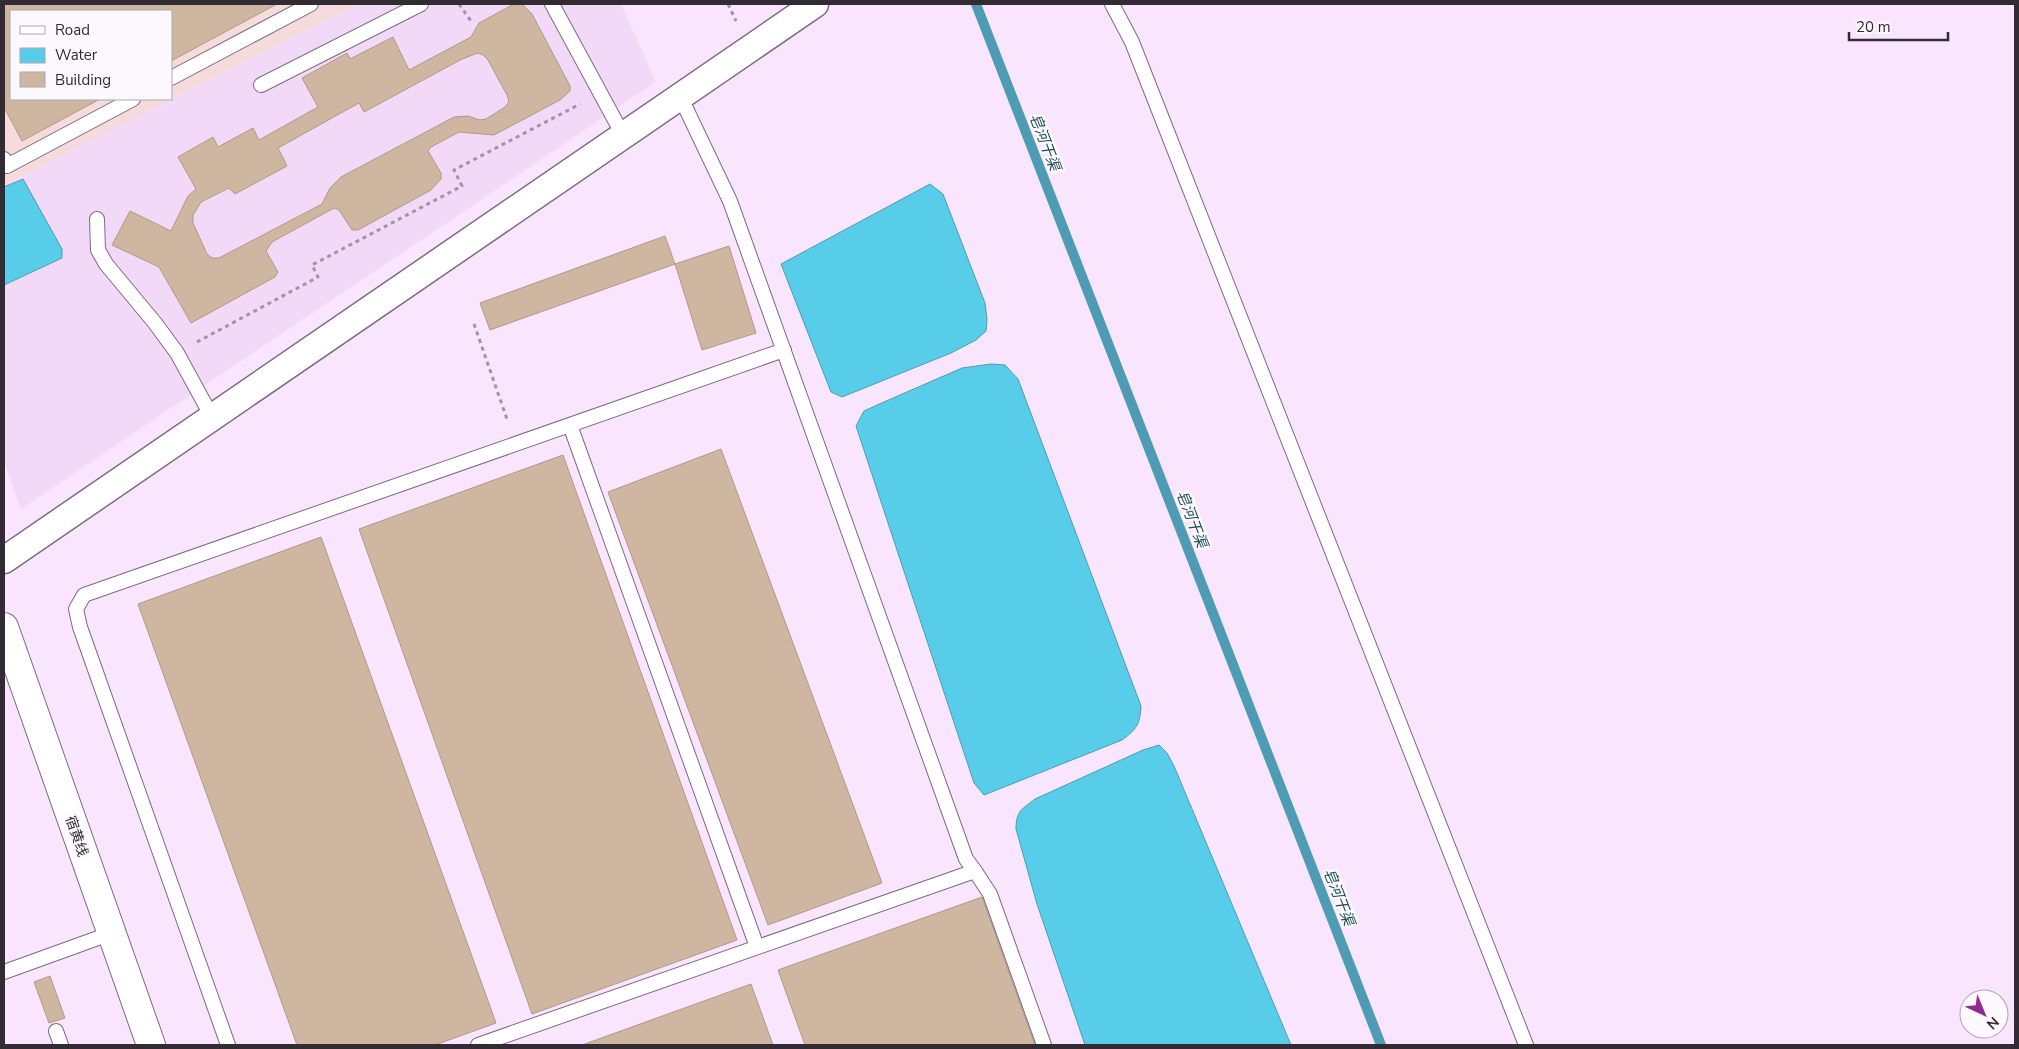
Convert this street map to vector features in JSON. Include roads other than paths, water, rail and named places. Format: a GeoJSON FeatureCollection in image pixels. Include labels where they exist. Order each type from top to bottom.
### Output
{"type":"FeatureCollection","features":[{"type":"Feature","properties":{"kind":"main road","name":"宿黄线"},"geometry":{"type":"LineString","coordinates":[[4,627],[151,1045]]}},
{"type":"Feature","properties":{"kind":"street"},"geometry":{"type":"LineString","coordinates":[[4,560],[815,4]]}},
{"type":"Feature","properties":{"kind":"lane"},"geometry":{"type":"LineString","coordinates":[[172,77],[311,4]]}},
{"type":"Feature","properties":{"kind":"lane"},"geometry":{"type":"LineString","coordinates":[[261,86],[421,4]]}},
{"type":"Feature","properties":{"kind":"lane"},"geometry":{"type":"LineString","coordinates":[[552,4],[623,135]]}},
{"type":"Feature","properties":{"kind":"lane"},"geometry":{"type":"LineString","coordinates":[[1112,4],[1135,51],[1526,1045]]}},
{"type":"Feature","properties":{"kind":"lane"},"geometry":{"type":"LineString","coordinates":[[680,96],[730,201],[966,859],[990,894],[1044,1045]]}},
{"type":"Feature","properties":{"kind":"lane"},"geometry":{"type":"LineString","coordinates":[[4,159],[7,166],[131,100]]}},
{"type":"Feature","properties":{"kind":"lane"},"geometry":{"type":"LineString","coordinates":[[97,219],[98,250],[106,264],[155,323],[177,353],[212,417]]}},
{"type":"Feature","properties":{"kind":"lane"},"geometry":{"type":"LineString","coordinates":[[228,1045],[83,637],[76,609],[84,596],[784,350]]}},
{"type":"Feature","properties":{"kind":"lane"},"geometry":{"type":"LineString","coordinates":[[570,425],[757,947]]}},
{"type":"Feature","properties":{"kind":"lane"},"geometry":{"type":"LineString","coordinates":[[478,1045],[974,871]]}},
{"type":"Feature","properties":{"kind":"lane"},"geometry":{"type":"LineString","coordinates":[[4,972],[112,933]]}},
{"type":"Feature","properties":{"kind":"lane"},"geometry":{"type":"LineString","coordinates":[[56,1031],[61,1045]]}},
{"type":"Feature","properties":{"kind":"water"},"geometry":{"type":"Polygon","coordinates":[[[23,179],[62,249],[62,258],[4,285],[4,187],[23,179]]]}},
{"type":"Feature","properties":{"kind":"water"},"geometry":{"type":"Polygon","coordinates":[[[930,184],[943,194],[985,303],[986,331],[976,340],[951,353],[842,397],[831,392],[781,264],[930,184]]]}},
{"type":"Feature","properties":{"kind":"water"},"geometry":{"type":"Polygon","coordinates":[[[991,364],[1005,365],[1018,379],[1141,706],[1137,726],[1122,740],[984,795],[974,783],[856,426],[864,411],[877,405],[962,368],[991,364]]]}},
{"type":"Feature","properties":{"kind":"water"},"geometry":{"type":"Polygon","coordinates":[[[1159,745],[1167,753],[1174,766],[1291,1045],[1085,1045],[1037,904],[1016,829],[1017,818],[1023,808],[1035,799],[1143,750],[1159,745]]]}},
{"type":"Feature","properties":{"kind":"waterway","name":"皂河干渠"},"geometry":{"type":"LineString","coordinates":[[976,4],[1381,1045]]}}]}
